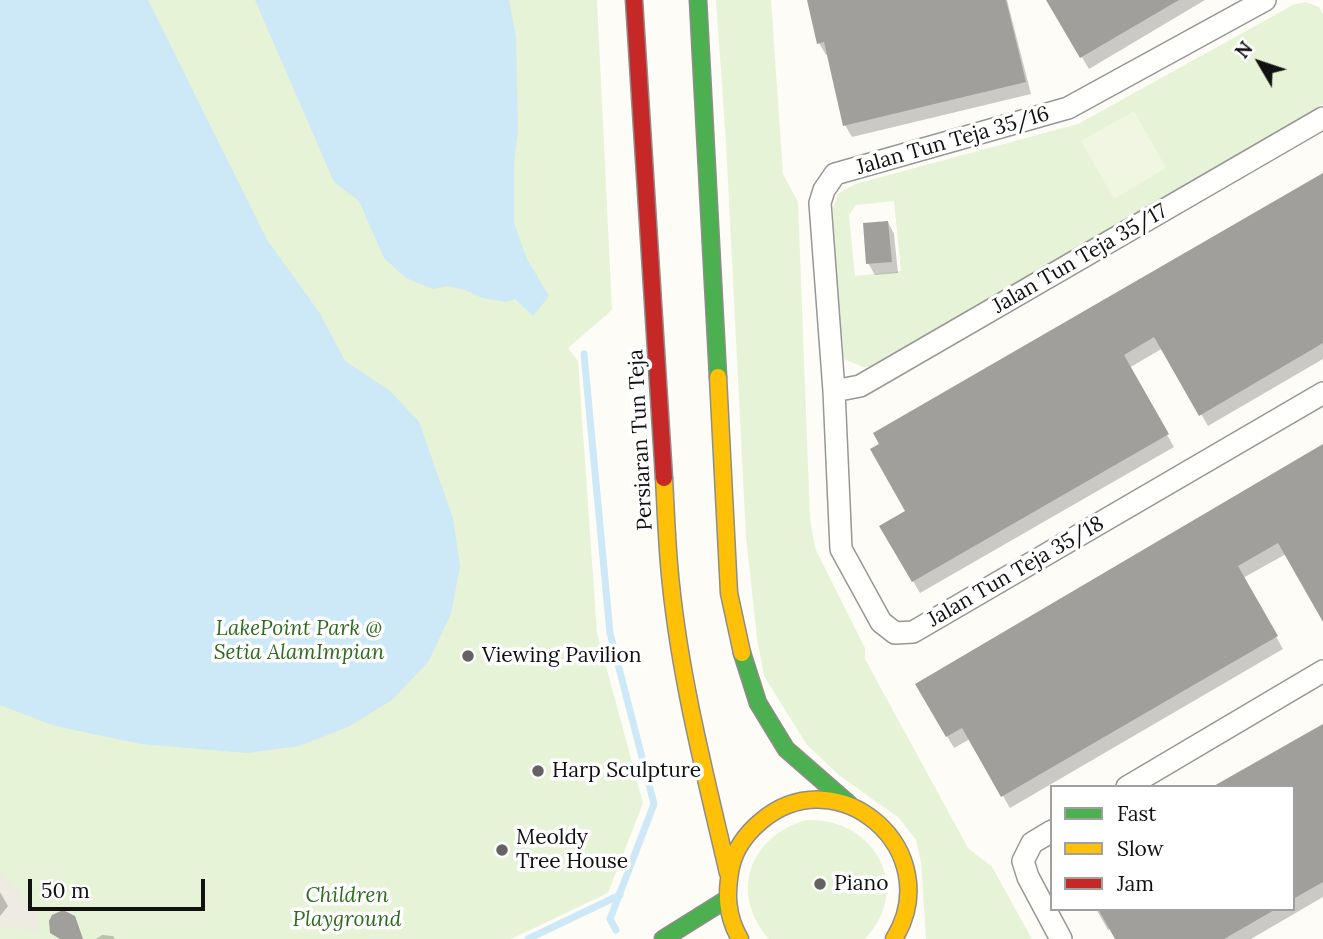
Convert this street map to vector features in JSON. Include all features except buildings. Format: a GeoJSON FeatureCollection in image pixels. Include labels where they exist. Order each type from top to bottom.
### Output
{"type":"FeatureCollection","features":[{"type":"Feature","properties":{"kind":"main road","name":"Persiaran Tun Teja"},"geometry":{"type":"LineString","coordinates":[[634,0],[671,585],[677,635],[691,706],[728,873]]}},
{"type":"Feature","properties":{"kind":"main road"},"geometry":{"type":"LineString","coordinates":[[698,0],[729,593],[742,654],[758,703],[786,749],[849,804],[876,820],[897,843],[908,873],[908,905],[914,928]]}},
{"type":"Feature","properties":{"kind":"main road"},"geometry":{"type":"LineString","coordinates":[[740,939],[730,918],[727,899],[728,873],[737,848],[752,827],[773,811],[797,801],[823,799],[849,804]]}},
{"type":"Feature","properties":{"kind":"main road"},"geometry":{"type":"LineString","coordinates":[[663,939],[727,899]]}},
{"type":"Feature","properties":{"kind":"main road"},"geometry":{"type":"LineString","coordinates":[[894,939],[900,930],[908,905]]}},
{"type":"Feature","properties":{"kind":"street","name":"Jalan Tun Teja 35/16"},"geometry":{"type":"LineString","coordinates":[[834,391],[820,203],[824,190],[835,174],[1068,108],[1265,0]]}},
{"type":"Feature","properties":{"kind":"street","name":"Jalan Tun Teja 35/17"},"geometry":{"type":"LineString","coordinates":[[834,391],[860,386],[1323,118]]}},
{"type":"Feature","properties":{"kind":"street","name":"Jalan Tun Teja 35/18"},"geometry":{"type":"LineString","coordinates":[[834,391],[841,549],[881,622],[895,633],[913,632],[1323,393]]}},
{"type":"Feature","properties":{"kind":"street"},"geometry":{"type":"LineString","coordinates":[[1130,785],[1323,671]]}},
{"type":"Feature","properties":{"kind":"street"},"geometry":{"type":"LineString","coordinates":[[1050,832],[1032,843],[1023,861],[1028,877],[1061,939]]}},
{"type":"Feature","properties":{"kind":"green space","name":"LakePoint Park @ Setia AlamImpian"},"geometry":{"type":"Polygon","coordinates":[[[0,0],[597,0],[612,310],[568,348],[578,361],[597,633],[643,803],[608,893],[511,939],[0,939],[0,0]]]}},
{"type":"Feature","properties":{"kind":"green space"},"geometry":{"type":"Polygon","coordinates":[[[716,0],[771,0],[783,174],[798,202],[810,519],[815,548],[865,648],[865,659],[968,848],[992,867],[1032,939],[926,939],[921,862],[916,840],[899,818],[840,776],[807,745],[764,676],[746,537],[716,0]]]}},
{"type":"Feature","properties":{"kind":"green space"},"geometry":{"type":"Polygon","coordinates":[[[1305,2],[1319,7],[1323,14],[1323,104],[877,366],[863,367],[844,359],[839,342],[833,208],[838,194],[855,184],[1078,124],[1293,5],[1305,2]],[[894,201],[856,205],[849,215],[855,276],[901,271],[894,201]]]}},
{"type":"Feature","properties":{"kind":"green space"},"geometry":{"type":"Polygon","coordinates":[[[1134,111],[1166,168],[1114,199],[1081,141],[1134,111]]]}},
{"type":"Feature","properties":{"kind":"green space"},"geometry":{"type":"Polygon","coordinates":[[[806,820],[830,822],[851,830],[867,843],[879,859],[886,878],[886,898],[879,919],[865,939],[769,939],[757,921],[750,903],[748,886],[751,869],[759,853],[771,839],[786,828],[806,820]]]}},
{"type":"Feature","properties":{"kind":"shaded area"},"geometry":{"type":"Polygon","coordinates":[[[0,872],[16,887],[37,915],[37,932],[0,926],[0,872]]]}},
{"type":"Feature","properties":{"kind":"water"},"geometry":{"type":"Polygon","coordinates":[[[0,0],[148,0],[267,240],[319,312],[345,361],[390,391],[419,422],[453,518],[460,566],[451,614],[428,662],[392,700],[348,727],[299,746],[247,753],[141,744],[55,726],[0,705],[0,0]]]}},
{"type":"Feature","properties":{"kind":"water"},"geometry":{"type":"Polygon","coordinates":[[[255,0],[509,0],[516,37],[518,131],[514,163],[514,223],[527,259],[549,296],[533,316],[515,299],[506,302],[482,298],[447,286],[433,289],[406,278],[384,258],[359,201],[334,182],[255,0]]]}},
{"type":"Feature","properties":{"kind":"waterway"},"geometry":{"type":"LineString","coordinates":[[584,354],[610,633],[654,804],[610,919],[616,930]]}},
{"type":"Feature","properties":{"kind":"waterway"},"geometry":{"type":"LineString","coordinates":[[528,939],[620,895]]}},
{"type":"Feature","properties":{"kind":"traffic: fast"},"geometry":{"type":"LineString","coordinates":[[698,0],[718,377]]}},
{"type":"Feature","properties":{"kind":"traffic: fast"},"geometry":{"type":"LineString","coordinates":[[742,653],[758,703],[786,749],[849,804]]}},
{"type":"Feature","properties":{"kind":"traffic: fast"},"geometry":{"type":"LineString","coordinates":[[663,939],[727,899]]}},
{"type":"Feature","properties":{"kind":"traffic: slow"},"geometry":{"type":"LineString","coordinates":[[718,377],[729,593],[742,653]]}},
{"type":"Feature","properties":{"kind":"traffic: slow"},"geometry":{"type":"LineString","coordinates":[[664,478],[675,621],[695,730],[728,873]]}},
{"type":"Feature","properties":{"kind":"traffic: slow"},"geometry":{"type":"LineString","coordinates":[[740,939],[732,921],[728,895],[731,867],[738,848],[760,822],[790,804],[821,800],[851,806],[876,822],[896,846],[907,874],[907,906],[894,939]]}},
{"type":"Feature","properties":{"kind":"traffic: jam"},"geometry":{"type":"LineString","coordinates":[[634,0],[664,478]]}},
{"type":"Feature","properties":{"kind":"place","name":"Viewing Pavilion"},"geometry":{"type":"Point","coordinates":[468,656]}},
{"type":"Feature","properties":{"kind":"place","name":"Harp Sculpture"},"geometry":{"type":"Point","coordinates":[538,771]}},
{"type":"Feature","properties":{"kind":"place","name":"Meoldy Tree House"},"geometry":{"type":"Point","coordinates":[502,850]}},
{"type":"Feature","properties":{"kind":"place","name":"Piano"},"geometry":{"type":"Point","coordinates":[820,884]}},
{"type":"Feature","properties":{"kind":"park label","name":"Children Playground"},"geometry":{"type":"Point","coordinates":[347,908]}}]}
